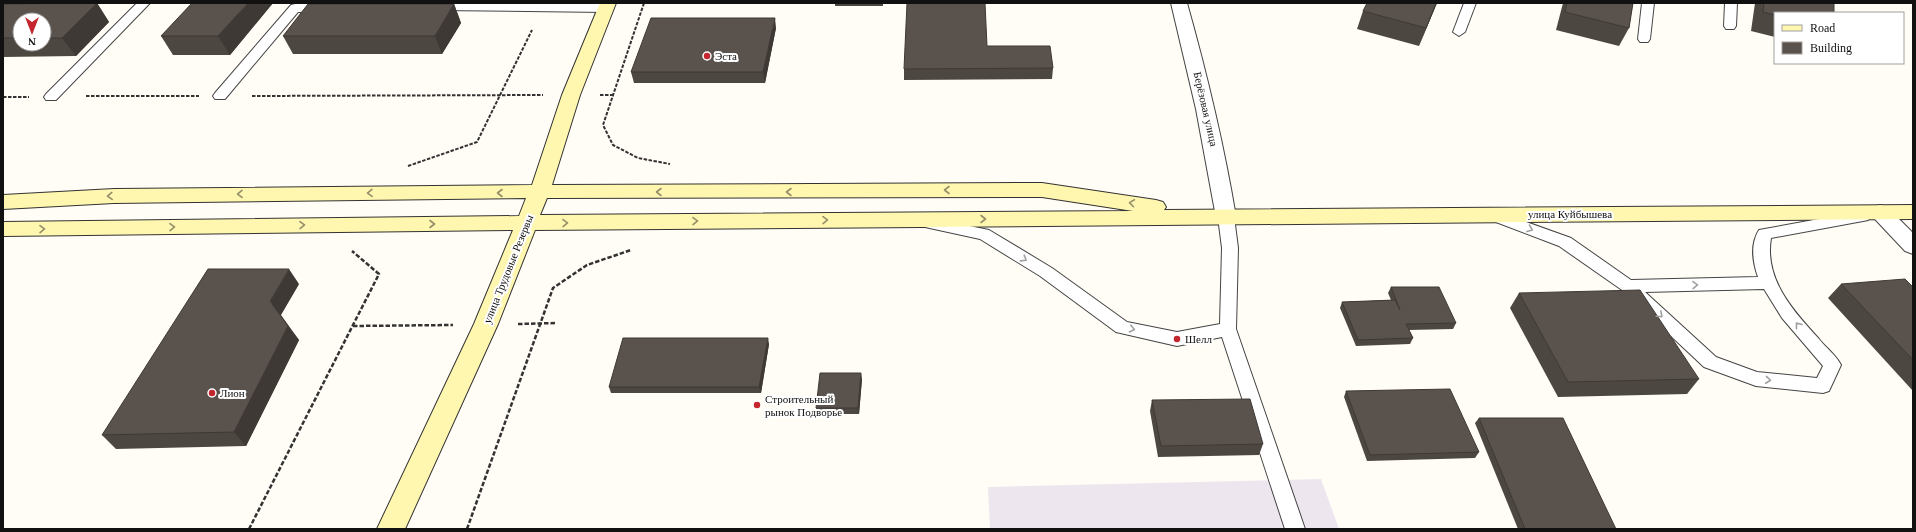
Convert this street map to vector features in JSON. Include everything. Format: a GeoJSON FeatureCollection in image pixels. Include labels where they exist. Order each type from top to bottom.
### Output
{"type":"FeatureCollection","features":[{"type":"Feature","properties":{"kind":"main road","name":"улица Трудовые Резервы"},"geometry":{"type":"LineString","coordinates":[[392,529],[486,324],[539,193],[571,95],[607,6]]}},
{"type":"Feature","properties":{"kind":"main road"},"geometry":{"type":"LineString","coordinates":[[3,202],[114,196],[384,192],[539,193],[1042,190],[1226,217]]}},
{"type":"Feature","properties":{"kind":"main road","name":"улица Куйбышева"},"geometry":{"type":"LineString","coordinates":[[1226,217],[1913,212]]}},
{"type":"Feature","properties":{"kind":"main road"},"geometry":{"type":"LineString","coordinates":[[3,229],[366,224],[526,224],[1226,217]]}},
{"type":"Feature","properties":{"kind":"street","name":"Берёзовая улица"},"geometry":{"type":"LineString","coordinates":[[1179,3],[1200,77],[1212,132],[1226,217]]}},
{"type":"Feature","properties":{"kind":"street"},"geometry":{"type":"LineString","coordinates":[[1880,212],[1913,246]]}},
{"type":"Feature","properties":{"kind":"lane"},"geometry":{"type":"LineString","coordinates":[[51,97],[144,3]]}},
{"type":"Feature","properties":{"kind":"lane"},"geometry":{"type":"LineString","coordinates":[[1459,32],[1470,3]]}},
{"type":"Feature","properties":{"kind":"lane"},"geometry":{"type":"LineString","coordinates":[[1644,39],[1648,3]]}},
{"type":"Feature","properties":{"kind":"lane"},"geometry":{"type":"LineString","coordinates":[[1730,26],[1731,3]]}},
{"type":"Feature","properties":{"kind":"lane"},"geometry":{"type":"LineString","coordinates":[[220,96],[296,5],[341,8]]}},
{"type":"Feature","properties":{"kind":"lane"},"geometry":{"type":"LineString","coordinates":[[426,8],[443,5],[543,8],[607,6]]}},
{"type":"Feature","properties":{"kind":"lane"},"geometry":{"type":"LineString","coordinates":[[1493,215],[1565,242],[1628,286],[1710,362],[1756,379],[1823,386],[1832,365],[1804,334],[1772,292],[1761,256],[1764,234],[1880,212]]}},
{"type":"Feature","properties":{"kind":"lane"},"geometry":{"type":"LineString","coordinates":[[1226,217],[1230,248],[1228,329],[1295,529]]}},
{"type":"Feature","properties":{"kind":"lane"},"geometry":{"type":"LineString","coordinates":[[909,219],[984,234],[1046,272],[1122,327],[1177,339],[1228,329]]}},
{"type":"Feature","properties":{"kind":"lane"},"geometry":{"type":"LineString","coordinates":[[1628,286],[1769,283]]}},
{"type":"Feature","properties":{"kind":"path"},"geometry":{"type":"LineString","coordinates":[[644,3],[603,125],[613,145],[638,158],[678,165]]}},
{"type":"Feature","properties":{"kind":"path"},"geometry":{"type":"LineString","coordinates":[[384,192],[397,170],[477,142],[543,8]]}},
{"type":"Feature","properties":{"kind":"path"},"geometry":{"type":"LineString","coordinates":[[3,97],[613,95]]}},
{"type":"Feature","properties":{"kind":"path"},"geometry":{"type":"LineString","coordinates":[[249,529],[380,274],[351,252],[366,224]]}},
{"type":"Feature","properties":{"kind":"path"},"geometry":{"type":"LineString","coordinates":[[467,529],[552,288],[587,265],[634,249]]}},
{"type":"Feature","properties":{"kind":"shaded area"},"geometry":{"type":"Polygon","coordinates":[[[1321,479],[1339,529],[990,529],[988,487],[1321,479]]]}},
{"type":"Feature","properties":{"kind":"building"},"geometry":{"type":"Polygon","coordinates":[[[97,3],[62,38],[52,38],[52,12],[12,12],[12,38],[3,38],[3,4],[97,3]]]}},
{"type":"Feature","properties":{"kind":"building"},"geometry":{"type":"Polygon","coordinates":[[[192,3],[248,3],[218,36],[161,36],[192,3]]]}},
{"type":"Feature","properties":{"kind":"building"},"geometry":{"type":"Polygon","coordinates":[[[907,3],[985,3],[987,46],[1050,46],[1053,68],[904,69],[907,3]]]}},
{"type":"Feature","properties":{"kind":"building"},"geometry":{"type":"Polygon","coordinates":[[[1367,3],[1436,3],[1426,28],[1363,11],[1367,3]]]}},
{"type":"Feature","properties":{"kind":"building"},"geometry":{"type":"Polygon","coordinates":[[[1567,3],[1633,3],[1629,28],[1565,12],[1567,3]]]}},
{"type":"Feature","properties":{"kind":"building"},"geometry":{"type":"Polygon","coordinates":[[[1764,3],[1834,3],[1834,12],[1774,12],[1774,15],[1763,12],[1764,3]]]}},
{"type":"Feature","properties":{"kind":"building"},"geometry":{"type":"Polygon","coordinates":[[[308,4],[454,4],[435,36],[283,36],[308,4]]]}},
{"type":"Feature","properties":{"kind":"building","name":"Эста"},"geometry":{"type":"Polygon","coordinates":[[[651,18],[775,18],[763,72],[631,72],[651,18]]]}},
{"type":"Feature","properties":{"kind":"building","name":"Лион"},"geometry":{"type":"Polygon","coordinates":[[[208,269],[289,269],[270,301],[288,326],[234,432],[102,435],[208,269]]]}},
{"type":"Feature","properties":{"kind":"building"},"geometry":{"type":"Polygon","coordinates":[[[1905,279],[1913,287],[1913,360],[1841,284],[1905,279]]]}},
{"type":"Feature","properties":{"kind":"building"},"geometry":{"type":"Polygon","coordinates":[[[1391,287],[1439,287],[1456,323],[1406,324],[1413,338],[1358,340],[1342,302],[1395,300],[1400,310],[1391,287]]]}},
{"type":"Feature","properties":{"kind":"building"},"geometry":{"type":"Polygon","coordinates":[[[1640,290],[1699,379],[1568,382],[1519,293],[1640,290]]]}},
{"type":"Feature","properties":{"kind":"building"},"geometry":{"type":"Polygon","coordinates":[[[623,338],[768,338],[759,387],[609,387],[623,338]]]}},
{"type":"Feature","properties":{"kind":"building"},"geometry":{"type":"Polygon","coordinates":[[[820,373],[861,373],[858,408],[816,408],[820,373]]]}},
{"type":"Feature","properties":{"kind":"building"},"geometry":{"type":"Polygon","coordinates":[[[1450,389],[1479,452],[1370,455],[1346,391],[1450,389]]]}},
{"type":"Feature","properties":{"kind":"building"},"geometry":{"type":"Polygon","coordinates":[[[1250,399],[1263,444],[1161,446],[1152,400],[1250,399]]]}},
{"type":"Feature","properties":{"kind":"building"},"geometry":{"type":"Polygon","coordinates":[[[1479,418],[1563,418],[1616,529],[1525,529],[1479,418]]]}},
{"type":"Feature","properties":{"kind":"place","name":"Эста"},"geometry":{"type":"Point","coordinates":[707,56]}},
{"type":"Feature","properties":{"kind":"place","name":"Шелл"},"geometry":{"type":"Point","coordinates":[1177,339]}},
{"type":"Feature","properties":{"kind":"place","name":"Лион"},"geometry":{"type":"Point","coordinates":[212,393]}},
{"type":"Feature","properties":{"kind":"place","name":"Строительный рынок Подворье"},"geometry":{"type":"Point","coordinates":[757,405]}}]}
